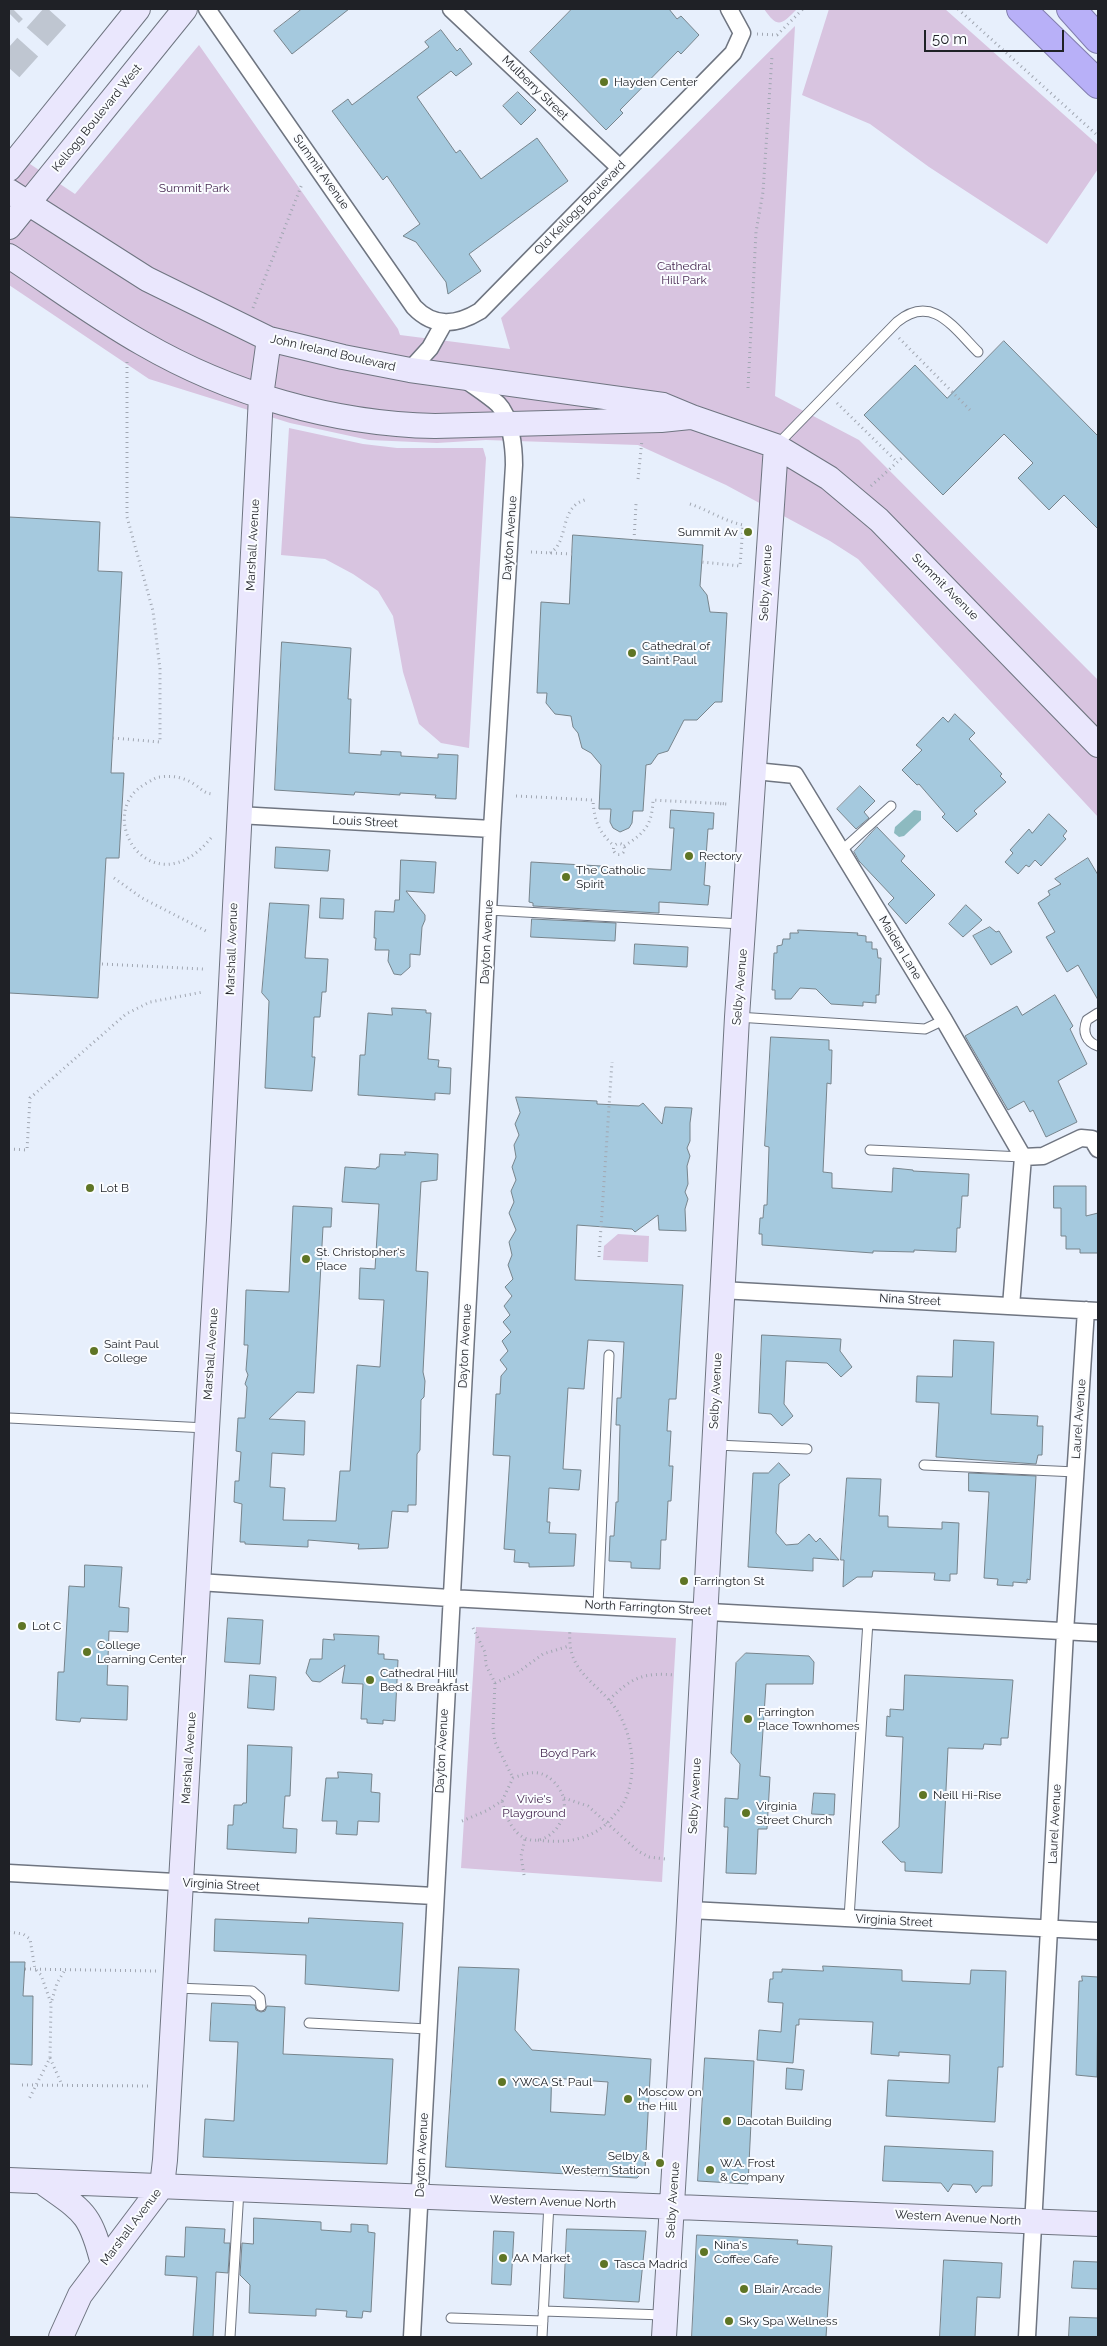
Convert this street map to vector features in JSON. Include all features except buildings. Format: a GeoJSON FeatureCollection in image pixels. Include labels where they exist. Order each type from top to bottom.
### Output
{"type":"FeatureCollection","features":[{"type":"Feature","properties":{"kind":"highway"},"geometry":{"type":"LineString","coordinates":[[1021,9],[1098,84]]}},
{"type":"Feature","properties":{"kind":"highway"},"geometry":{"type":"LineString","coordinates":[[1071,9],[1098,39]]}},
{"type":"Feature","properties":{"kind":"street"},"geometry":{"type":"LineString","coordinates":[[9,169],[138,9]]}},
{"type":"Feature","properties":{"kind":"street","name":"Kellogg Boulevard West"},"geometry":{"type":"LineString","coordinates":[[9,227],[18,197],[185,9]]}},
{"type":"Feature","properties":{"kind":"street","name":"Summit Avenue"},"geometry":{"type":"LineString","coordinates":[[207,9],[414,307],[431,320],[444,324]]}},
{"type":"Feature","properties":{"kind":"street","name":"Mulberry Street"},"geometry":{"type":"LineString","coordinates":[[451,9],[620,168]]}},
{"type":"Feature","properties":{"kind":"street","name":"Old Kellogg Boulevard"},"geometry":{"type":"LineString","coordinates":[[444,324],[464,319],[480,311],[733,53],[742,33],[729,9]]}},
{"type":"Feature","properties":{"kind":"street","name":"John Ireland Boulevard"},"geometry":{"type":"LineString","coordinates":[[18,197],[147,279],[269,339],[343,358],[410,370],[663,404],[692,417],[776,446]]}},
{"type":"Feature","properties":{"kind":"street","name":"John Ireland Boulevard"},"geometry":{"type":"LineString","coordinates":[[9,256],[144,344],[206,376],[261,396],[334,416],[401,426],[661,420],[692,417]]}},
{"type":"Feature","properties":{"kind":"street"},"geometry":{"type":"LineString","coordinates":[[410,370],[430,348],[444,324]]}},
{"type":"Feature","properties":{"kind":"street","name":"Marshall Avenue"},"geometry":{"type":"LineString","coordinates":[[61,2337],[80,2296],[162,2186],[190,1740],[226,1096],[238,815],[261,396],[269,339]]}},
{"type":"Feature","properties":{"kind":"street","name":"Dayton Avenue"},"geometry":{"type":"LineString","coordinates":[[412,2337],[450,1598],[514,465],[514,448],[508,424],[500,406],[462,377]]}},
{"type":"Feature","properties":{"kind":"street","name":"Summit Avenue"},"geometry":{"type":"LineString","coordinates":[[776,446],[829,478],[879,520],[1098,745]]}},
{"type":"Feature","properties":{"kind":"street","name":"Selby Avenue"},"geometry":{"type":"LineString","coordinates":[[664,2326],[690,1910],[704,1610],[737,1017],[755,771],[770,507],[776,446]]}},
{"type":"Feature","properties":{"kind":"street","name":"Maiden Lane"},"geometry":{"type":"LineString","coordinates":[[755,771],[795,775],[944,1020],[1022,1157]]}},
{"type":"Feature","properties":{"kind":"street","name":"Louis Street"},"geometry":{"type":"LineString","coordinates":[[238,815],[492,829]]}},
{"type":"Feature","properties":{"kind":"street"},"geometry":{"type":"LineString","coordinates":[[1011,1306],[1022,1157],[1042,1156],[1081,1138],[1092,1139],[1098,1149]]}},
{"type":"Feature","properties":{"kind":"street","name":"Nina Street"},"geometry":{"type":"LineString","coordinates":[[722,1290],[1092,1311]]}},
{"type":"Feature","properties":{"kind":"street","name":"Laurel Avenue"},"geometry":{"type":"LineString","coordinates":[[1027,2337],[1076,1472],[1092,1311]]}},
{"type":"Feature","properties":{"kind":"street","name":"North Farrington Street"},"geometry":{"type":"LineString","coordinates":[[198,1582],[1098,1634]]}},
{"type":"Feature","properties":{"kind":"street","name":"Virginia Street"},"geometry":{"type":"LineString","coordinates":[[9,1873],[434,1896]]}},
{"type":"Feature","properties":{"kind":"street","name":"Virginia Street"},"geometry":{"type":"LineString","coordinates":[[690,1910],[1098,1931]]}},
{"type":"Feature","properties":{"kind":"street","name":"Western Avenue North"},"geometry":{"type":"LineString","coordinates":[[9,2180],[1098,2224]]}},
{"type":"Feature","properties":{"kind":"street"},"geometry":{"type":"LineString","coordinates":[[42,2182],[75,2205],[88,2218],[95,2233],[103,2264]]}},
{"type":"Feature","properties":{"kind":"lane"},"geometry":{"type":"LineString","coordinates":[[776,446],[890,329],[905,316],[913,312],[930,312],[940,315],[978,352]]}},
{"type":"Feature","properties":{"kind":"lane"},"geometry":{"type":"LineString","coordinates":[[842,851],[891,806]]}},
{"type":"Feature","properties":{"kind":"lane"},"geometry":{"type":"LineString","coordinates":[[488,910],[745,924]]}},
{"type":"Feature","properties":{"kind":"lane"},"geometry":{"type":"LineString","coordinates":[[1098,1014],[1087,1020],[1084,1030],[1088,1040],[1098,1046]]}},
{"type":"Feature","properties":{"kind":"lane"},"geometry":{"type":"LineString","coordinates":[[737,1017],[926,1029],[944,1020]]}},
{"type":"Feature","properties":{"kind":"lane"},"geometry":{"type":"LineString","coordinates":[[870,1150],[1022,1157]]}},
{"type":"Feature","properties":{"kind":"lane"},"geometry":{"type":"LineString","coordinates":[[598,1605],[609,1355]]}},
{"type":"Feature","properties":{"kind":"lane"},"geometry":{"type":"LineString","coordinates":[[9,1418],[206,1428]]}},
{"type":"Feature","properties":{"kind":"lane"},"geometry":{"type":"LineString","coordinates":[[713,1445],[807,1449]]}},
{"type":"Feature","properties":{"kind":"lane"},"geometry":{"type":"LineString","coordinates":[[924,1465],[1076,1472]]}},
{"type":"Feature","properties":{"kind":"lane"},"geometry":{"type":"LineString","coordinates":[[849,1918],[868,1621]]}},
{"type":"Feature","properties":{"kind":"lane"},"geometry":{"type":"LineString","coordinates":[[175,1980],[252,1991],[260,1998],[261,2006]]}},
{"type":"Feature","properties":{"kind":"lane"},"geometry":{"type":"LineString","coordinates":[[309,2023],[428,2029]]}},
{"type":"Feature","properties":{"kind":"lane"},"geometry":{"type":"LineString","coordinates":[[230,2337],[239,2190]]}},
{"type":"Feature","properties":{"kind":"lane"},"geometry":{"type":"LineString","coordinates":[[542,2337],[549,2202]]}},
{"type":"Feature","properties":{"kind":"lane"},"geometry":{"type":"LineString","coordinates":[[543,2311],[664,2326]]}},
{"type":"Feature","properties":{"kind":"lane"},"geometry":{"type":"LineString","coordinates":[[451,2318],[543,2321]]}},
{"type":"Feature","properties":{"kind":"path"},"geometry":{"type":"LineString","coordinates":[[777,35],[803,9]]}},
{"type":"Feature","properties":{"kind":"path"},"geometry":{"type":"LineString","coordinates":[[958,9],[1098,136]]}},
{"type":"Feature","properties":{"kind":"path"},"geometry":{"type":"LineString","coordinates":[[748,388],[756,232],[762,192],[772,56]]}},
{"type":"Feature","properties":{"kind":"path"},"geometry":{"type":"LineString","coordinates":[[254,308],[302,184]]}},
{"type":"Feature","properties":{"kind":"path"},"geometry":{"type":"LineString","coordinates":[[890,329],[972,412]]}},
{"type":"Feature","properties":{"kind":"path"},"geometry":{"type":"LineString","coordinates":[[113,738],[160,742],[160,669],[153,611],[127,517],[127,356]]}},
{"type":"Feature","properties":{"kind":"path"},"geometry":{"type":"LineString","coordinates":[[828,394],[897,462]]}},
{"type":"Feature","properties":{"kind":"path"},"geometry":{"type":"LineString","coordinates":[[638,479],[642,438]]}},
{"type":"Feature","properties":{"kind":"path"},"geometry":{"type":"LineString","coordinates":[[856,500],[904,456]]}},
{"type":"Feature","properties":{"kind":"path"},"geometry":{"type":"LineString","coordinates":[[550,553],[559,544],[568,513],[577,503],[588,499]]}},
{"type":"Feature","properties":{"kind":"path"},"geometry":{"type":"LineString","coordinates":[[634,540],[636,504]]}},
{"type":"Feature","properties":{"kind":"path"},"geometry":{"type":"LineString","coordinates":[[690,504],[704,508],[731,522],[743,525],[740,566],[702,562]]}},
{"type":"Feature","properties":{"kind":"path"},"geometry":{"type":"LineString","coordinates":[[531,552],[572,554]]}},
{"type":"Feature","properties":{"kind":"path"},"geometry":{"type":"LineString","coordinates":[[211,838],[200,852],[185,862],[170,866],[157,864],[146,859],[133,848],[126,835],[124,818],[128,801],[139,787],[159,777],[174,776],[196,784],[206,794],[214,794]]}},
{"type":"Feature","properties":{"kind":"path"},"geometry":{"type":"LineString","coordinates":[[516,796],[593,800],[594,818],[601,834],[614,846],[614,851],[619,855],[624,852],[624,846]]}},
{"type":"Feature","properties":{"kind":"path"},"geometry":{"type":"LineString","coordinates":[[624,846],[639,836],[652,820],[653,800],[727,804],[718,804]]}},
{"type":"Feature","properties":{"kind":"path"},"geometry":{"type":"LineString","coordinates":[[614,846],[618,844],[624,846]]}},
{"type":"Feature","properties":{"kind":"path"},"geometry":{"type":"LineString","coordinates":[[114,878],[142,898],[206,931]]}},
{"type":"Feature","properties":{"kind":"path"},"geometry":{"type":"LineString","coordinates":[[102,964],[204,969]]}},
{"type":"Feature","properties":{"kind":"path"},"geometry":{"type":"LineString","coordinates":[[9,1149],[27,1150],[30,1098],[126,1014],[150,1002],[203,992]]}},
{"type":"Feature","properties":{"kind":"path"},"geometry":{"type":"LineString","coordinates":[[599,1257],[612,1062]]}},
{"type":"Feature","properties":{"kind":"path"},"geometry":{"type":"LineString","coordinates":[[473,1628],[485,1652],[486,1665],[495,1683],[493,1728],[495,1742],[513,1778]]}},
{"type":"Feature","properties":{"kind":"path"},"geometry":{"type":"LineString","coordinates":[[502,1800],[511,1824],[525,1839],[558,1843],[575,1840],[593,1833],[607,1823],[623,1804],[629,1788],[632,1768],[630,1744],[620,1717],[609,1700],[578,1668],[569,1646],[570,1630]]}},
{"type":"Feature","properties":{"kind":"path"},"geometry":{"type":"LineString","coordinates":[[495,1683],[517,1673],[543,1654],[569,1646]]}},
{"type":"Feature","properties":{"kind":"path"},"geometry":{"type":"LineString","coordinates":[[609,1700],[631,1680],[643,1675],[657,1673],[675,1675]]}},
{"type":"Feature","properties":{"kind":"path"},"geometry":{"type":"LineString","coordinates":[[462,1821],[486,1811],[502,1800],[513,1778],[531,1771],[545,1774],[558,1786],[564,1798],[562,1819],[556,1832],[538,1840]]}},
{"type":"Feature","properties":{"kind":"path"},"geometry":{"type":"LineString","coordinates":[[564,1798],[588,1806],[638,1851],[649,1857],[665,1859]]}},
{"type":"Feature","properties":{"kind":"path"},"geometry":{"type":"LineString","coordinates":[[524,1875],[521,1856],[525,1839]]}},
{"type":"Feature","properties":{"kind":"path"},"geometry":{"type":"LineString","coordinates":[[9,1932],[23,1934],[30,1939],[36,1970],[41,1975],[51,2003]]}},
{"type":"Feature","properties":{"kind":"path"},"geometry":{"type":"LineString","coordinates":[[25,1969],[66,1970],[175,1980]]}},
{"type":"Feature","properties":{"kind":"path"},"geometry":{"type":"LineString","coordinates":[[29,2099],[43,2076],[50,2058],[51,2003],[56,1983],[66,1970]]}},
{"type":"Feature","properties":{"kind":"path"},"geometry":{"type":"LineString","coordinates":[[50,2058],[62,2086]]}},
{"type":"Feature","properties":{"kind":"path"},"geometry":{"type":"LineString","coordinates":[[22,2085],[169,2087]]}},
{"type":"Feature","properties":{"kind":"green space"},"geometry":{"type":"Polygon","coordinates":[[[764,9],[797,9],[787,19],[776,22],[764,9]]]}},
{"type":"Feature","properties":{"kind":"green space"},"geometry":{"type":"Polygon","coordinates":[[[829,9],[945,9],[1098,145],[1098,169],[1047,244],[929,167],[870,124],[802,95],[829,9]]]}},
{"type":"Feature","properties":{"kind":"green space"},"geometry":{"type":"Polygon","coordinates":[[[795,26],[775,396],[859,440],[1098,680],[1098,817],[858,559],[830,541],[726,485],[638,445],[486,440],[437,443],[369,440],[290,423],[149,379],[9,285],[9,150],[75,194],[199,45],[398,329],[400,335],[510,349],[501,318],[795,26]]]}},
{"type":"Feature","properties":{"kind":"green space"},"geometry":{"type":"Polygon","coordinates":[[[289,428],[363,444],[397,448],[483,448],[486,458],[469,748],[441,743],[419,724],[403,672],[393,616],[378,591],[353,574],[325,559],[281,555],[289,428]]]}},
{"type":"Feature","properties":{"kind":"green space"},"geometry":{"type":"Polygon","coordinates":[[[618,1234],[649,1236],[648,1262],[603,1260],[604,1246],[618,1234]]]}},
{"type":"Feature","properties":{"kind":"green space","name":"Boyd Park"},"geometry":{"type":"Polygon","coordinates":[[[476,1627],[676,1638],[662,1882],[461,1868],[476,1627]]]}},
{"type":"Feature","properties":{"kind":"shaded area"},"geometry":{"type":"Polygon","coordinates":[[[914,810],[921,811],[921,820],[904,836],[899,837],[894,833],[895,827],[914,810]]]}},
{"type":"Feature","properties":{"kind":"tunnel"},"geometry":{"type":"LineString","coordinates":[[9,13],[13,9]]}},
{"type":"Feature","properties":{"kind":"tunnel"},"geometry":{"type":"LineString","coordinates":[[9,68],[62,9]]}},
{"type":"Feature","properties":{"kind":"place","name":"Hayden Center"},"geometry":{"type":"Point","coordinates":[604,82]}},
{"type":"Feature","properties":{"kind":"place","name":"Summit Av"},"geometry":{"type":"Point","coordinates":[748,532]}},
{"type":"Feature","properties":{"kind":"place","name":"Cathedral of Saint Paul"},"geometry":{"type":"Point","coordinates":[632,653]}},
{"type":"Feature","properties":{"kind":"place","name":"Rectory"},"geometry":{"type":"Point","coordinates":[689,856]}},
{"type":"Feature","properties":{"kind":"place","name":"The Catholic Spirit"},"geometry":{"type":"Point","coordinates":[566,877]}},
{"type":"Feature","properties":{"kind":"place","name":"Lot B"},"geometry":{"type":"Point","coordinates":[90,1188]}},
{"type":"Feature","properties":{"kind":"place","name":"St. Christopher's Place"},"geometry":{"type":"Point","coordinates":[306,1259]}},
{"type":"Feature","properties":{"kind":"place","name":"Saint Paul College"},"geometry":{"type":"Point","coordinates":[94,1351]}},
{"type":"Feature","properties":{"kind":"place","name":"Farrington St"},"geometry":{"type":"Point","coordinates":[684,1581]}},
{"type":"Feature","properties":{"kind":"place","name":"Lot C"},"geometry":{"type":"Point","coordinates":[22,1626]}},
{"type":"Feature","properties":{"kind":"place","name":"College Learning Center"},"geometry":{"type":"Point","coordinates":[87,1652]}},
{"type":"Feature","properties":{"kind":"place","name":"Cathedral Hill Bed & Breakfast"},"geometry":{"type":"Point","coordinates":[370,1680]}},
{"type":"Feature","properties":{"kind":"place","name":"Farrington Place Townhomes"},"geometry":{"type":"Point","coordinates":[748,1719]}},
{"type":"Feature","properties":{"kind":"place","name":"Neill Hi-Rise"},"geometry":{"type":"Point","coordinates":[923,1795]}},
{"type":"Feature","properties":{"kind":"place","name":"Virginia Street Church"},"geometry":{"type":"Point","coordinates":[746,1813]}},
{"type":"Feature","properties":{"kind":"place","name":"YWCA St. Paul"},"geometry":{"type":"Point","coordinates":[502,2082]}},
{"type":"Feature","properties":{"kind":"place","name":"Moscow on the Hill"},"geometry":{"type":"Point","coordinates":[628,2099]}},
{"type":"Feature","properties":{"kind":"place","name":"Dacotah Building"},"geometry":{"type":"Point","coordinates":[727,2121]}},
{"type":"Feature","properties":{"kind":"place","name":"Selby & Western Station"},"geometry":{"type":"Point","coordinates":[660,2163]}},
{"type":"Feature","properties":{"kind":"place","name":"W.A. Frost & Company"},"geometry":{"type":"Point","coordinates":[710,2170]}},
{"type":"Feature","properties":{"kind":"place","name":"Nina's Coffee Cafe"},"geometry":{"type":"Point","coordinates":[704,2252]}},
{"type":"Feature","properties":{"kind":"place","name":"AA Market"},"geometry":{"type":"Point","coordinates":[503,2258]}},
{"type":"Feature","properties":{"kind":"place","name":"Tasca Madrid"},"geometry":{"type":"Point","coordinates":[604,2264]}},
{"type":"Feature","properties":{"kind":"place","name":"Blair Arcade"},"geometry":{"type":"Point","coordinates":[744,2289]}},
{"type":"Feature","properties":{"kind":"place","name":"Sky Spa Wellness"},"geometry":{"type":"Point","coordinates":[729,2321]}},
{"type":"Feature","properties":{"kind":"park label","name":"Summit Park"},"geometry":{"type":"Point","coordinates":[194,188]}},
{"type":"Feature","properties":{"kind":"park label","name":"Cathedral Hill Park"},"geometry":{"type":"Point","coordinates":[684,273]}},
{"type":"Feature","properties":{"kind":"park label","name":"Vivie's Playground"},"geometry":{"type":"Point","coordinates":[534,1806]}}]}
